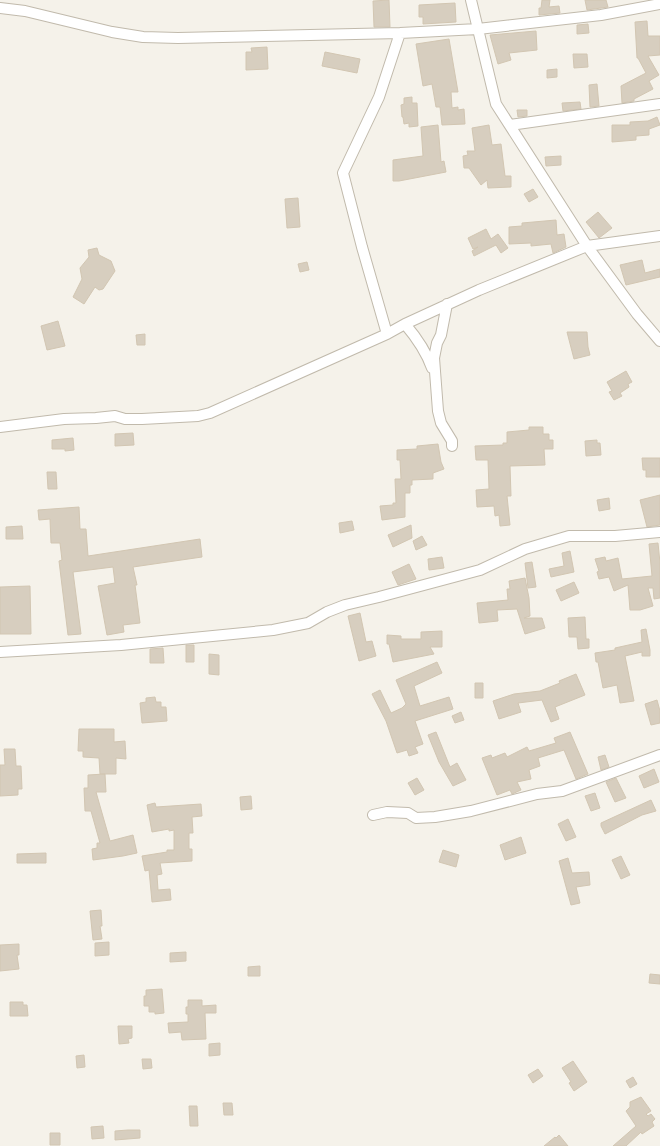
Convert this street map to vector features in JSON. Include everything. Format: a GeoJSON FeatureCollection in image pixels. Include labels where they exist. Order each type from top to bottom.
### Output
{"type":"FeatureCollection","features":[{"type":"Feature","properties":{"kind":"street"},"geometry":{"type":"LineString","coordinates":[[471,0],[496,104],[587,246],[637,314],[660,341]]}},
{"type":"Feature","properties":{"kind":"street"},"geometry":{"type":"LineString","coordinates":[[0,8],[25,10],[112,32],[144,36],[185,38],[400,33],[478,29],[601,15],[660,4]]}},
{"type":"Feature","properties":{"kind":"street"},"geometry":{"type":"LineString","coordinates":[[387,334],[343,173],[379,97],[400,33]]}},
{"type":"Feature","properties":{"kind":"street"},"geometry":{"type":"LineString","coordinates":[[510,125],[660,104]]}},
{"type":"Feature","properties":{"kind":"street"},"geometry":{"type":"LineString","coordinates":[[0,427],[64,419],[115,416],[125,419],[142,419],[192,416],[210,413],[387,334],[447,304],[587,246],[660,236]]}},
{"type":"Feature","properties":{"kind":"street"},"geometry":{"type":"LineString","coordinates":[[447,304],[441,335],[437,342],[434,358],[438,410],[441,423],[452,441],[452,446]]}},
{"type":"Feature","properties":{"kind":"street"},"geometry":{"type":"LineString","coordinates":[[405,324],[416,336],[429,359],[436,381]]}},
{"type":"Feature","properties":{"kind":"street"},"geometry":{"type":"LineString","coordinates":[[0,652],[121,644],[280,628],[308,623],[327,612],[345,605],[480,570],[526,549],[569,536],[614,536],[660,532]]}},
{"type":"Feature","properties":{"kind":"street"},"geometry":{"type":"LineString","coordinates":[[373,815],[387,812],[408,813],[416,818],[435,817],[471,811],[538,794],[562,791],[660,755]]}},
{"type":"Feature","properties":{"kind":"building"},"geometry":{"type":"Polygon","coordinates":[[[389,0],[390,27],[374,27],[373,1],[389,0]]]}},
{"type":"Feature","properties":{"kind":"building"},"geometry":{"type":"Polygon","coordinates":[[[542,0],[550,0],[549,7],[559,6],[560,13],[539,15],[539,8],[541,8],[542,0]]]}},
{"type":"Feature","properties":{"kind":"building"},"geometry":{"type":"Polygon","coordinates":[[[585,0],[606,0],[608,7],[587,10],[585,0]]]}},
{"type":"Feature","properties":{"kind":"building"},"geometry":{"type":"Polygon","coordinates":[[[455,3],[456,22],[423,24],[423,17],[419,17],[419,5],[455,3]]]}},
{"type":"Feature","properties":{"kind":"building"},"geometry":{"type":"Polygon","coordinates":[[[647,21],[648,36],[660,36],[660,55],[648,56],[659,75],[649,81],[653,89],[634,99],[634,101],[622,103],[621,86],[646,73],[637,58],[635,22],[647,21]]]}},
{"type":"Feature","properties":{"kind":"building"},"geometry":{"type":"Polygon","coordinates":[[[588,24],[589,33],[577,34],[577,25],[588,24]]]}},
{"type":"Feature","properties":{"kind":"building"},"geometry":{"type":"Polygon","coordinates":[[[536,31],[537,50],[509,53],[511,60],[498,64],[490,35],[536,31]]]}},
{"type":"Feature","properties":{"kind":"building"},"geometry":{"type":"Polygon","coordinates":[[[449,39],[458,92],[451,92],[452,108],[458,107],[458,110],[464,109],[465,124],[442,125],[440,107],[436,107],[432,84],[423,86],[416,44],[449,39]]]}},
{"type":"Feature","properties":{"kind":"building"},"geometry":{"type":"Polygon","coordinates":[[[267,47],[268,69],[246,70],[246,52],[252,52],[251,48],[267,47]]]}},
{"type":"Feature","properties":{"kind":"building"},"geometry":{"type":"Polygon","coordinates":[[[325,52],[360,59],[357,73],[322,66],[325,52]]]}},
{"type":"Feature","properties":{"kind":"building"},"geometry":{"type":"Polygon","coordinates":[[[573,54],[587,54],[588,67],[574,68],[573,54]]]}},
{"type":"Feature","properties":{"kind":"building"},"geometry":{"type":"Polygon","coordinates":[[[557,69],[557,77],[547,78],[547,70],[557,69]]]}},
{"type":"Feature","properties":{"kind":"building"},"geometry":{"type":"Polygon","coordinates":[[[597,84],[599,106],[590,107],[589,85],[597,84]]]}},
{"type":"Feature","properties":{"kind":"building"},"geometry":{"type":"Polygon","coordinates":[[[412,97],[412,103],[417,103],[418,126],[409,127],[409,123],[404,124],[401,105],[404,104],[404,98],[412,97]]]}},
{"type":"Feature","properties":{"kind":"building"},"geometry":{"type":"Polygon","coordinates":[[[580,102],[581,109],[563,111],[562,103],[580,102]]]}},
{"type":"Feature","properties":{"kind":"building"},"geometry":{"type":"Polygon","coordinates":[[[517,110],[527,110],[527,116],[518,117],[517,110]]]}},
{"type":"Feature","properties":{"kind":"building"},"geometry":{"type":"Polygon","coordinates":[[[657,117],[660,125],[649,129],[649,135],[636,136],[636,140],[612,142],[612,125],[630,125],[630,122],[648,121],[657,117]]]}},
{"type":"Feature","properties":{"kind":"building"},"geometry":{"type":"Polygon","coordinates":[[[438,125],[441,162],[444,161],[446,172],[393,181],[393,160],[423,156],[421,127],[438,125]]]}},
{"type":"Feature","properties":{"kind":"building"},"geometry":{"type":"Polygon","coordinates":[[[489,125],[492,145],[501,144],[505,176],[511,176],[511,187],[488,188],[487,180],[481,185],[469,168],[464,168],[463,156],[468,155],[467,151],[475,151],[472,128],[489,125]]]}},
{"type":"Feature","properties":{"kind":"building"},"geometry":{"type":"Polygon","coordinates":[[[561,156],[561,165],[546,166],[545,157],[561,156]]]}},
{"type":"Feature","properties":{"kind":"building"},"geometry":{"type":"Polygon","coordinates":[[[533,189],[538,197],[529,202],[524,194],[533,189]]]}},
{"type":"Feature","properties":{"kind":"building"},"geometry":{"type":"Polygon","coordinates":[[[298,198],[300,227],[287,228],[285,199],[298,198]]]}},
{"type":"Feature","properties":{"kind":"building"},"geometry":{"type":"Polygon","coordinates":[[[598,212],[612,228],[599,238],[586,222],[598,212]]]}},
{"type":"Feature","properties":{"kind":"building"},"geometry":{"type":"Polygon","coordinates":[[[556,220],[557,235],[564,234],[566,247],[553,253],[551,244],[531,246],[531,243],[509,244],[509,227],[522,226],[522,223],[556,220]]]}},
{"type":"Feature","properties":{"kind":"building"},"geometry":{"type":"Polygon","coordinates":[[[486,229],[491,239],[498,234],[508,248],[501,253],[496,245],[474,256],[472,251],[478,247],[473,249],[468,238],[486,229]]]}},
{"type":"Feature","properties":{"kind":"building"},"geometry":{"type":"Polygon","coordinates":[[[97,248],[99,255],[111,261],[115,271],[103,289],[99,290],[95,287],[84,304],[73,297],[82,279],[80,268],[89,257],[88,250],[97,248]]]}},
{"type":"Feature","properties":{"kind":"building"},"geometry":{"type":"Polygon","coordinates":[[[642,260],[645,273],[660,269],[660,277],[626,285],[620,265],[642,260]]]}},
{"type":"Feature","properties":{"kind":"building"},"geometry":{"type":"Polygon","coordinates":[[[307,262],[309,270],[300,272],[298,264],[307,262]]]}},
{"type":"Feature","properties":{"kind":"building"},"geometry":{"type":"Polygon","coordinates":[[[58,321],[65,346],[47,350],[41,326],[58,321]]]}},
{"type":"Feature","properties":{"kind":"building"},"geometry":{"type":"Polygon","coordinates":[[[567,332],[587,332],[590,355],[574,359],[567,332]]]}},
{"type":"Feature","properties":{"kind":"building"},"geometry":{"type":"Polygon","coordinates":[[[145,334],[145,345],[137,345],[136,335],[145,334]]]}},
{"type":"Feature","properties":{"kind":"building"},"geometry":{"type":"Polygon","coordinates":[[[626,371],[632,382],[628,384],[629,387],[620,393],[622,396],[614,400],[609,392],[612,391],[607,382],[626,371]]]}},
{"type":"Feature","properties":{"kind":"building"},"geometry":{"type":"Polygon","coordinates":[[[529,427],[543,427],[543,434],[549,434],[549,440],[553,440],[553,449],[544,449],[545,465],[510,466],[511,496],[507,496],[510,525],[500,526],[499,515],[495,516],[494,506],[477,507],[476,490],[489,489],[488,460],[476,460],[475,446],[503,445],[503,443],[507,443],[507,432],[529,430],[529,427]]]}},
{"type":"Feature","properties":{"kind":"building"},"geometry":{"type":"Polygon","coordinates":[[[133,433],[134,445],[115,446],[115,434],[133,433]]]}},
{"type":"Feature","properties":{"kind":"building"},"geometry":{"type":"Polygon","coordinates":[[[73,438],[74,450],[65,451],[65,449],[52,449],[52,440],[73,438]]]}},
{"type":"Feature","properties":{"kind":"building"},"geometry":{"type":"Polygon","coordinates":[[[597,440],[597,443],[600,443],[601,455],[586,456],[585,441],[597,440]]]}},
{"type":"Feature","properties":{"kind":"building"},"geometry":{"type":"Polygon","coordinates":[[[438,444],[441,462],[444,469],[433,473],[433,479],[412,480],[412,485],[410,485],[410,493],[405,493],[405,517],[382,520],[380,506],[393,505],[393,503],[396,503],[395,479],[401,479],[400,460],[397,460],[397,450],[417,449],[417,446],[438,444]]]}},
{"type":"Feature","properties":{"kind":"building"},"geometry":{"type":"Polygon","coordinates":[[[642,458],[660,458],[660,477],[646,477],[646,470],[643,470],[642,458]]]}},
{"type":"Feature","properties":{"kind":"building"},"geometry":{"type":"Polygon","coordinates":[[[47,472],[56,472],[57,489],[48,489],[47,472]]]}},
{"type":"Feature","properties":{"kind":"building"},"geometry":{"type":"Polygon","coordinates":[[[660,495],[660,525],[647,527],[640,500],[660,495]]]}},
{"type":"Feature","properties":{"kind":"building"},"geometry":{"type":"Polygon","coordinates":[[[609,498],[610,509],[599,511],[597,500],[609,498]]]}},
{"type":"Feature","properties":{"kind":"building"},"geometry":{"type":"Polygon","coordinates":[[[79,507],[80,529],[86,529],[88,556],[200,539],[202,557],[133,567],[137,585],[135,585],[140,623],[123,625],[124,632],[107,635],[98,586],[115,583],[113,567],[73,572],[81,634],[68,635],[59,561],[62,560],[60,543],[51,543],[50,519],[39,520],[38,510],[79,507]]]}},
{"type":"Feature","properties":{"kind":"building"},"geometry":{"type":"Polygon","coordinates":[[[352,521],[354,530],[340,533],[339,523],[352,521]]]}},
{"type":"Feature","properties":{"kind":"building"},"geometry":{"type":"Polygon","coordinates":[[[411,525],[412,538],[393,547],[388,535],[411,525]]]}},
{"type":"Feature","properties":{"kind":"building"},"geometry":{"type":"Polygon","coordinates":[[[22,526],[23,539],[6,539],[6,527],[22,526]]]}},
{"type":"Feature","properties":{"kind":"building"},"geometry":{"type":"Polygon","coordinates":[[[422,536],[427,545],[416,550],[413,541],[422,536]]]}},
{"type":"Feature","properties":{"kind":"building"},"geometry":{"type":"Polygon","coordinates":[[[658,543],[660,563],[660,598],[654,599],[653,588],[648,588],[653,606],[640,610],[630,610],[628,585],[614,591],[609,577],[599,579],[597,572],[599,571],[595,559],[605,557],[606,561],[618,558],[622,579],[652,576],[649,544],[658,543]]]}},
{"type":"Feature","properties":{"kind":"building"},"geometry":{"type":"Polygon","coordinates":[[[570,551],[574,572],[551,577],[549,569],[564,566],[562,553],[570,551]]]}},
{"type":"Feature","properties":{"kind":"building"},"geometry":{"type":"Polygon","coordinates":[[[442,557],[444,568],[429,570],[428,559],[442,557]]]}},
{"type":"Feature","properties":{"kind":"building"},"geometry":{"type":"Polygon","coordinates":[[[532,562],[536,587],[528,588],[525,563],[532,562]]]}},
{"type":"Feature","properties":{"kind":"building"},"geometry":{"type":"Polygon","coordinates":[[[409,564],[416,579],[398,585],[392,572],[409,564]]]}},
{"type":"Feature","properties":{"kind":"building"},"geometry":{"type":"Polygon","coordinates":[[[525,578],[529,598],[530,616],[524,618],[542,618],[545,628],[525,634],[517,609],[497,610],[498,621],[479,623],[477,603],[508,600],[507,589],[510,589],[509,581],[525,578]]]}},
{"type":"Feature","properties":{"kind":"building"},"geometry":{"type":"Polygon","coordinates":[[[574,582],[579,593],[561,601],[556,590],[574,582]]]}},
{"type":"Feature","properties":{"kind":"building"},"geometry":{"type":"Polygon","coordinates":[[[30,586],[31,634],[0,634],[0,587],[30,586]]]}},
{"type":"Feature","properties":{"kind":"building"},"geometry":{"type":"Polygon","coordinates":[[[360,613],[366,642],[372,641],[376,656],[359,661],[348,616],[360,613]]]}},
{"type":"Feature","properties":{"kind":"building"},"geometry":{"type":"Polygon","coordinates":[[[585,617],[586,639],[589,639],[589,648],[578,649],[577,637],[569,637],[568,618],[585,617]]]}},
{"type":"Feature","properties":{"kind":"building"},"geometry":{"type":"Polygon","coordinates":[[[646,629],[650,656],[642,656],[642,652],[625,656],[634,701],[620,703],[617,685],[603,688],[595,653],[615,650],[615,648],[642,642],[641,630],[646,629]]]}},
{"type":"Feature","properties":{"kind":"building"},"geometry":{"type":"Polygon","coordinates":[[[442,631],[442,647],[430,647],[434,654],[393,662],[389,644],[387,644],[387,635],[401,636],[401,639],[421,639],[421,632],[442,631]]]}},
{"type":"Feature","properties":{"kind":"building"},"geometry":{"type":"Polygon","coordinates":[[[186,645],[194,645],[194,662],[186,662],[186,645]]]}},
{"type":"Feature","properties":{"kind":"building"},"geometry":{"type":"Polygon","coordinates":[[[163,648],[164,663],[150,663],[150,649],[163,648]]]}},
{"type":"Feature","properties":{"kind":"building"},"geometry":{"type":"Polygon","coordinates":[[[209,654],[219,655],[219,675],[209,674],[209,654]]]}},
{"type":"Feature","properties":{"kind":"building"},"geometry":{"type":"Polygon","coordinates":[[[437,662],[442,673],[414,686],[420,706],[449,697],[453,709],[415,721],[423,744],[415,747],[418,753],[409,756],[407,750],[397,753],[386,721],[372,694],[380,690],[391,713],[402,708],[406,704],[396,680],[437,662]]]}},
{"type":"Feature","properties":{"kind":"building"},"geometry":{"type":"Polygon","coordinates":[[[576,674],[585,695],[555,707],[559,719],[551,722],[542,700],[518,703],[521,712],[499,719],[493,701],[514,694],[540,691],[560,683],[559,681],[576,674]]]}},
{"type":"Feature","properties":{"kind":"building"},"geometry":{"type":"Polygon","coordinates":[[[475,683],[483,683],[483,698],[475,698],[475,683]]]}},
{"type":"Feature","properties":{"kind":"building"},"geometry":{"type":"Polygon","coordinates":[[[155,697],[156,702],[161,702],[161,707],[166,707],[167,721],[142,723],[140,703],[146,702],[146,698],[155,697]]]}},
{"type":"Feature","properties":{"kind":"building"},"geometry":{"type":"Polygon","coordinates":[[[657,700],[660,711],[660,723],[651,725],[645,704],[657,700]]]}},
{"type":"Feature","properties":{"kind":"building"},"geometry":{"type":"Polygon","coordinates":[[[461,712],[464,720],[455,723],[452,716],[461,712]]]}},
{"type":"Feature","properties":{"kind":"building"},"geometry":{"type":"Polygon","coordinates":[[[79,729],[114,729],[114,742],[125,741],[126,759],[116,758],[116,774],[100,774],[99,758],[83,757],[83,751],[78,751],[79,729]]]}},
{"type":"Feature","properties":{"kind":"building"},"geometry":{"type":"Polygon","coordinates":[[[436,732],[450,767],[457,763],[466,780],[453,786],[439,762],[428,735],[436,732]]]}},
{"type":"Feature","properties":{"kind":"building"},"geometry":{"type":"Polygon","coordinates":[[[570,732],[588,774],[576,779],[564,750],[538,758],[540,766],[529,770],[531,779],[517,782],[521,790],[512,794],[510,790],[497,795],[482,758],[491,755],[492,758],[505,753],[507,757],[527,747],[529,751],[556,743],[554,738],[570,732]]]}},
{"type":"Feature","properties":{"kind":"building"},"geometry":{"type":"Polygon","coordinates":[[[4,749],[15,749],[16,766],[21,766],[22,789],[18,789],[18,795],[0,796],[0,765],[5,765],[4,749]]]}},
{"type":"Feature","properties":{"kind":"building"},"geometry":{"type":"Polygon","coordinates":[[[605,755],[609,767],[601,770],[598,757],[605,755]]]}},
{"type":"Feature","properties":{"kind":"building"},"geometry":{"type":"Polygon","coordinates":[[[654,769],[659,782],[644,788],[639,776],[654,769]]]}},
{"type":"Feature","properties":{"kind":"building"},"geometry":{"type":"Polygon","coordinates":[[[105,774],[106,792],[96,792],[110,841],[133,835],[137,853],[93,860],[92,849],[97,848],[97,843],[100,843],[91,811],[85,811],[84,788],[88,788],[88,775],[105,774]]]}},
{"type":"Feature","properties":{"kind":"building"},"geometry":{"type":"Polygon","coordinates":[[[417,778],[424,790],[415,795],[408,783],[417,778]]]}},
{"type":"Feature","properties":{"kind":"building"},"geometry":{"type":"Polygon","coordinates":[[[616,778],[626,798],[615,802],[606,782],[616,778]]]}},
{"type":"Feature","properties":{"kind":"building"},"geometry":{"type":"Polygon","coordinates":[[[595,793],[600,808],[591,811],[585,796],[595,793]]]}},
{"type":"Feature","properties":{"kind":"building"},"geometry":{"type":"Polygon","coordinates":[[[251,796],[252,809],[241,810],[240,797],[251,796]]]}},
{"type":"Feature","properties":{"kind":"building"},"geometry":{"type":"Polygon","coordinates":[[[651,800],[656,811],[642,815],[605,834],[601,823],[651,800]]]}},
{"type":"Feature","properties":{"kind":"building"},"geometry":{"type":"Polygon","coordinates":[[[155,803],[156,807],[201,804],[202,816],[192,817],[193,833],[189,833],[189,849],[192,849],[192,861],[160,863],[162,874],[157,875],[158,890],[170,889],[171,900],[152,902],[149,870],[145,871],[142,856],[167,852],[167,850],[174,850],[174,830],[169,831],[169,829],[152,832],[147,805],[155,803]]]}},
{"type":"Feature","properties":{"kind":"building"},"geometry":{"type":"Polygon","coordinates":[[[568,819],[576,837],[566,841],[558,824],[568,819]]]}},
{"type":"Feature","properties":{"kind":"building"},"geometry":{"type":"Polygon","coordinates":[[[521,837],[526,853],[505,860],[500,845],[521,837]]]}},
{"type":"Feature","properties":{"kind":"building"},"geometry":{"type":"Polygon","coordinates":[[[443,850],[459,855],[456,867],[439,862],[443,850]]]}},
{"type":"Feature","properties":{"kind":"building"},"geometry":{"type":"Polygon","coordinates":[[[46,853],[46,863],[17,863],[17,854],[46,853]]]}},
{"type":"Feature","properties":{"kind":"building"},"geometry":{"type":"Polygon","coordinates":[[[621,856],[630,875],[621,879],[612,860],[621,856]]]}},
{"type":"Feature","properties":{"kind":"building"},"geometry":{"type":"Polygon","coordinates":[[[568,858],[572,873],[589,872],[590,885],[576,887],[580,903],[571,905],[559,861],[568,858]]]}},
{"type":"Feature","properties":{"kind":"building"},"geometry":{"type":"Polygon","coordinates":[[[101,910],[102,926],[100,926],[102,939],[93,940],[90,911],[101,910]]]}},
{"type":"Feature","properties":{"kind":"building"},"geometry":{"type":"Polygon","coordinates":[[[109,942],[109,955],[95,956],[95,943],[109,942]]]}},
{"type":"Feature","properties":{"kind":"building"},"geometry":{"type":"Polygon","coordinates":[[[19,944],[19,955],[17,955],[19,969],[0,971],[0,945],[19,944]]]}},
{"type":"Feature","properties":{"kind":"building"},"geometry":{"type":"Polygon","coordinates":[[[186,952],[186,961],[170,962],[170,953],[186,952]]]}},
{"type":"Feature","properties":{"kind":"building"},"geometry":{"type":"Polygon","coordinates":[[[260,966],[260,976],[248,976],[248,967],[260,966]]]}},
{"type":"Feature","properties":{"kind":"building"},"geometry":{"type":"Polygon","coordinates":[[[650,974],[660,975],[660,984],[649,983],[650,974]]]}},
{"type":"Feature","properties":{"kind":"building"},"geometry":{"type":"Polygon","coordinates":[[[162,989],[164,1013],[155,1014],[155,1012],[149,1012],[149,1006],[144,1006],[144,996],[146,996],[146,990],[162,989]]]}},
{"type":"Feature","properties":{"kind":"building"},"geometry":{"type":"Polygon","coordinates":[[[188,1000],[202,1000],[202,1006],[216,1005],[216,1013],[205,1013],[206,1039],[182,1040],[181,1032],[169,1033],[168,1023],[188,1022],[186,1007],[188,1007],[188,1000]]]}},
{"type":"Feature","properties":{"kind":"building"},"geometry":{"type":"Polygon","coordinates":[[[10,1002],[23,1002],[23,1005],[27,1005],[28,1016],[10,1016],[10,1002]]]}},
{"type":"Feature","properties":{"kind":"building"},"geometry":{"type":"Polygon","coordinates":[[[118,1026],[132,1026],[132,1038],[128,1039],[129,1043],[119,1044],[118,1026]]]}},
{"type":"Feature","properties":{"kind":"building"},"geometry":{"type":"Polygon","coordinates":[[[220,1043],[220,1055],[209,1056],[209,1044],[220,1043]]]}},
{"type":"Feature","properties":{"kind":"building"},"geometry":{"type":"Polygon","coordinates":[[[84,1055],[85,1067],[77,1068],[76,1056],[84,1055]]]}},
{"type":"Feature","properties":{"kind":"building"},"geometry":{"type":"Polygon","coordinates":[[[142,1059],[151,1059],[152,1068],[143,1069],[142,1059]]]}},
{"type":"Feature","properties":{"kind":"building"},"geometry":{"type":"Polygon","coordinates":[[[573,1061],[587,1082],[574,1091],[569,1083],[571,1082],[562,1068],[573,1061]]]}},
{"type":"Feature","properties":{"kind":"building"},"geometry":{"type":"Polygon","coordinates":[[[538,1069],[543,1076],[533,1083],[528,1075],[538,1069]]]}},
{"type":"Feature","properties":{"kind":"building"},"geometry":{"type":"Polygon","coordinates":[[[633,1077],[637,1084],[630,1088],[626,1081],[633,1077]]]}},
{"type":"Feature","properties":{"kind":"building"},"geometry":{"type":"Polygon","coordinates":[[[641,1097],[651,1111],[646,1114],[648,1116],[651,1114],[655,1119],[652,1122],[654,1126],[642,1134],[641,1132],[626,1146],[613,1146],[636,1126],[626,1111],[630,1107],[630,1102],[641,1097]]]}},
{"type":"Feature","properties":{"kind":"building"},"geometry":{"type":"Polygon","coordinates":[[[223,1103],[232,1103],[233,1115],[224,1115],[223,1103]]]}},
{"type":"Feature","properties":{"kind":"building"},"geometry":{"type":"Polygon","coordinates":[[[189,1106],[197,1106],[198,1126],[190,1126],[189,1106]]]}},
{"type":"Feature","properties":{"kind":"building"},"geometry":{"type":"Polygon","coordinates":[[[103,1126],[104,1138],[92,1139],[91,1127],[103,1126]]]}},
{"type":"Feature","properties":{"kind":"building"},"geometry":{"type":"Polygon","coordinates":[[[140,1130],[140,1138],[115,1140],[115,1131],[140,1130]]]}},
{"type":"Feature","properties":{"kind":"building"},"geometry":{"type":"Polygon","coordinates":[[[50,1133],[60,1133],[60,1145],[50,1145],[50,1133]]]}},
{"type":"Feature","properties":{"kind":"building"},"geometry":{"type":"Polygon","coordinates":[[[559,1135],[568,1146],[544,1146],[555,1137],[556,1138],[559,1135]]]}}]}
